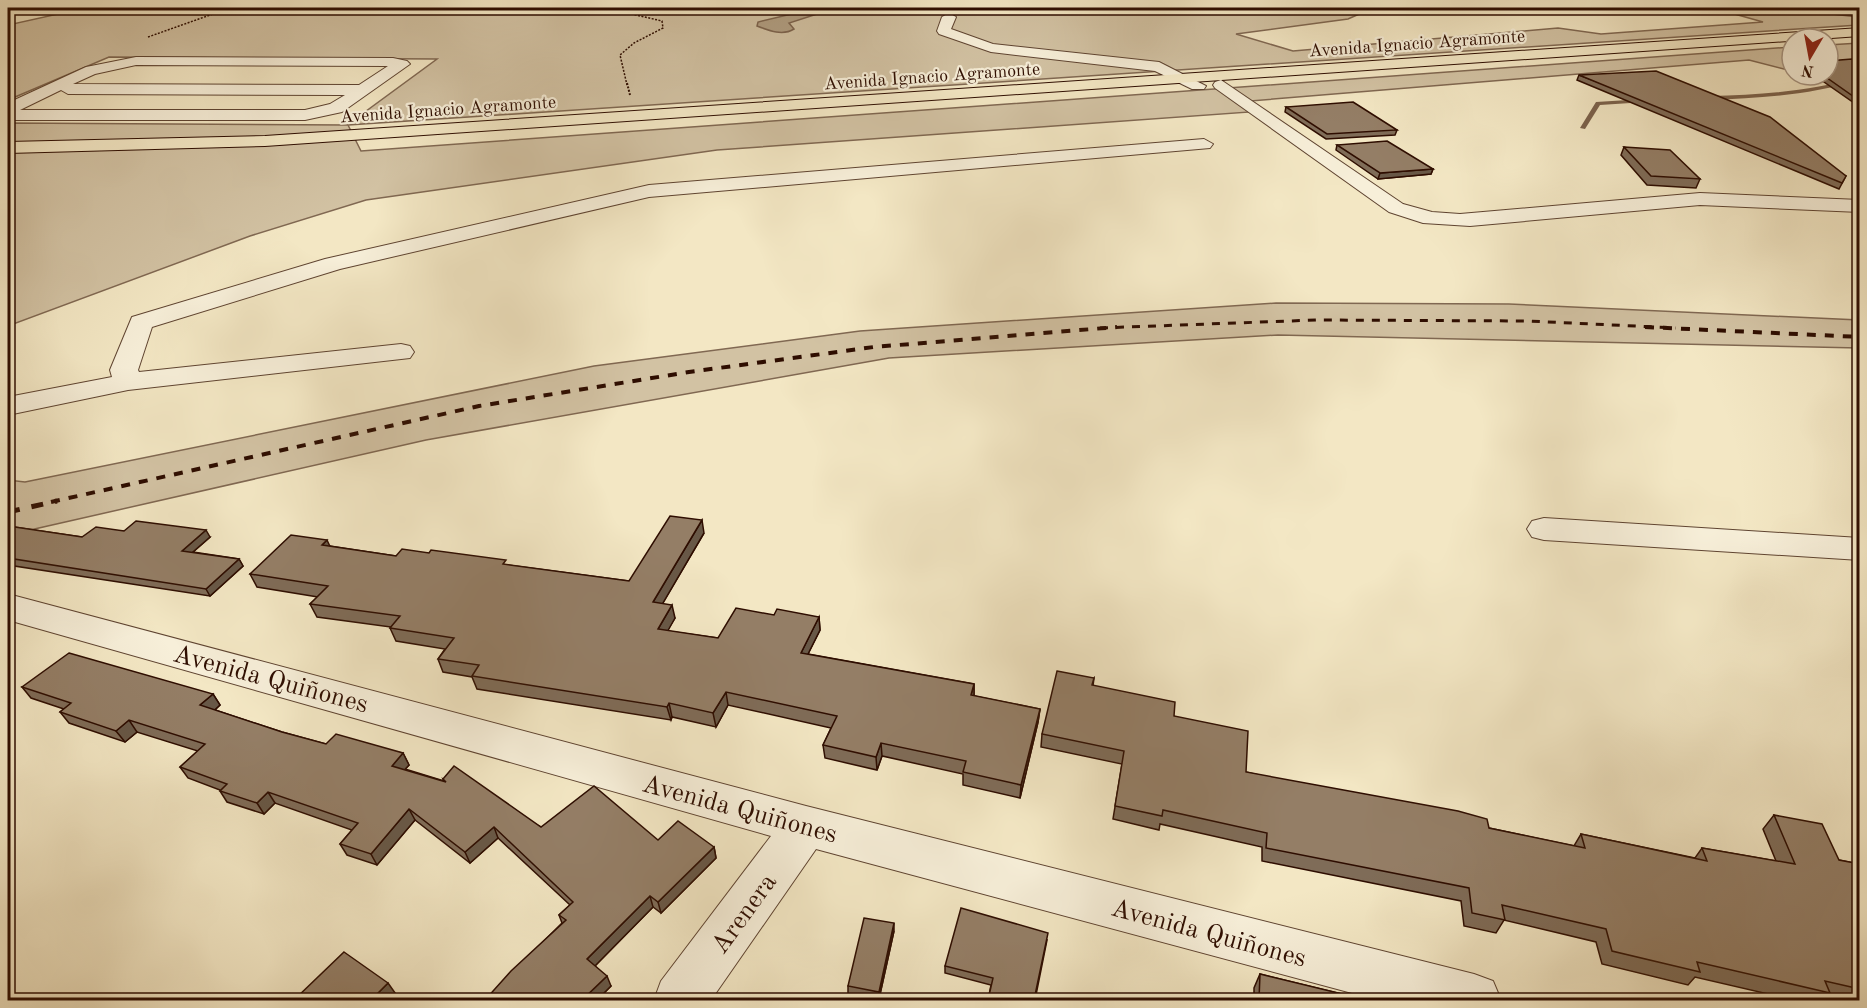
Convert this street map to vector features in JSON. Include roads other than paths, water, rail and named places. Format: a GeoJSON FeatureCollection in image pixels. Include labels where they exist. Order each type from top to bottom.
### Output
{"type":"FeatureCollection","features":[{"type":"Feature","properties":{"kind":"main road","name":"Avenida Ignacio Agramonte"},"geometry":{"type":"LineString","coordinates":[[8,148],[265,141],[1860,32]]}},
{"type":"Feature","properties":{"kind":"main road"},"geometry":{"type":"LineString","coordinates":[[1840,41],[1860,39]]}},
{"type":"Feature","properties":{"kind":"main road","name":"Avenida Ignacio Agramonte"},"geometry":{"type":"LineString","coordinates":[[8,159],[250,151],[1780,45]]}},
{"type":"Feature","properties":{"kind":"street"},"geometry":{"type":"LineString","coordinates":[[949,17],[944,31],[991,48],[1114,60],[1159,67],[1198,86]]}},
{"type":"Feature","properties":{"kind":"street"},"geometry":{"type":"LineString","coordinates":[[8,109],[92,70],[136,61],[393,62],[402,64],[336,108],[304,115],[8,115]]}},
{"type":"Feature","properties":{"kind":"street"},"geometry":{"type":"LineString","coordinates":[[211,89],[263,61]]}},
{"type":"Feature","properties":{"kind":"street"},"geometry":{"type":"LineString","coordinates":[[1221,85],[1396,208],[1419,217],[1470,220],[1700,199],[1860,207]]}},
{"type":"Feature","properties":{"kind":"street"},"geometry":{"type":"LineString","coordinates":[[51,89],[364,90]]}},
{"type":"Feature","properties":{"kind":"street"},"geometry":{"type":"LineString","coordinates":[[128,382],[124,370],[141,322],[333,264],[649,191],[1204,144]]}},
{"type":"Feature","properties":{"kind":"street"},"geometry":{"type":"LineString","coordinates":[[8,406],[128,382],[401,352]]}},
{"type":"Feature","properties":{"kind":"street"},"geometry":{"type":"LineString","coordinates":[[1544,529],[1860,549]]}},
{"type":"Feature","properties":{"kind":"street","name":"Avenida Quiñones"},"geometry":{"type":"LineString","coordinates":[[8,607],[806,826],[1474,1000]]}},
{"type":"Feature","properties":{"kind":"street","name":"Arenera"},"geometry":{"type":"LineString","coordinates":[[680,1000],[806,826]]}},
{"type":"Feature","properties":{"kind":"waterway"},"geometry":{"type":"LineString","coordinates":[[1782,8],[1860,17]]}},
{"type":"Feature","properties":{"kind":"waterway"},"geometry":{"type":"LineString","coordinates":[[1710,98],[1804,92],[1860,78]]}},
{"type":"Feature","properties":{"kind":"waterway"},"geometry":{"type":"LineString","coordinates":[[1583,128],[1598,103],[1644,101]]}},
{"type":"Feature","properties":{"kind":"railway"},"geometry":{"type":"LineString","coordinates":[[1109,328],[1316,320],[1529,321],[1676,328]]}},
{"type":"Feature","properties":{"kind":"railway"},"geometry":{"type":"LineString","coordinates":[[1109,328],[1117,327]]}},
{"type":"Feature","properties":{"kind":"railway"},"geometry":{"type":"LineString","coordinates":[[1645,327],[1860,337]]}},
{"type":"Feature","properties":{"kind":"railway"},"geometry":{"type":"LineString","coordinates":[[1100,328],[1109,328]]}},
{"type":"Feature","properties":{"kind":"railway"},"geometry":{"type":"LineString","coordinates":[[51,502],[479,406],[689,372],[874,347],[1109,328]]}},
{"type":"Feature","properties":{"kind":"railway"},"geometry":{"type":"LineString","coordinates":[[8,512],[57,501]]}}]}
